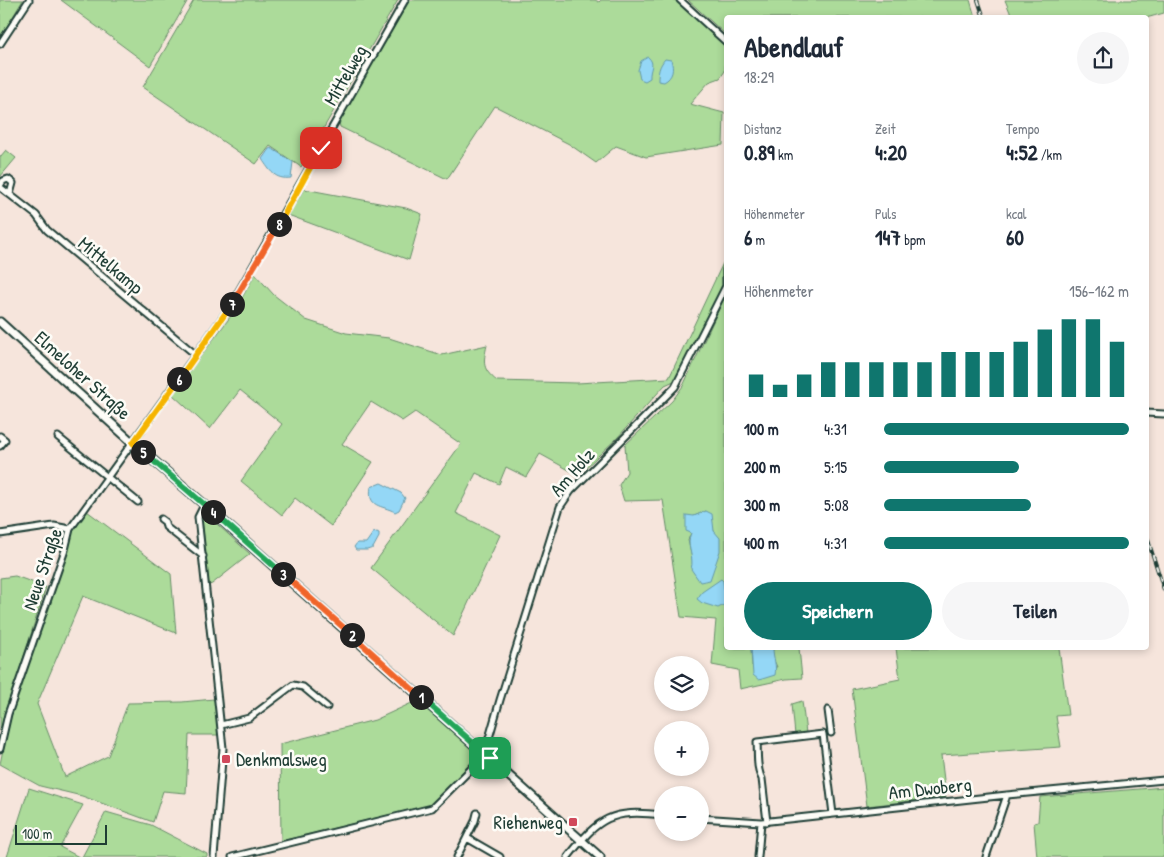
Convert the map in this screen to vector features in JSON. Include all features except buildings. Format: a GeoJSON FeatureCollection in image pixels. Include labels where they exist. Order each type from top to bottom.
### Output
{"type":"FeatureCollection","features":[{"type":"Feature","properties":{"kind":"street"},"geometry":{"type":"LineString","coordinates":[[0,44],[29,0]]}},
{"type":"Feature","properties":{"kind":"street","name":"Mittelweg"},"geometry":{"type":"LineString","coordinates":[[133,443],[228,310],[263,252],[405,0]]}},
{"type":"Feature","properties":{"kind":"street"},"geometry":{"type":"LineString","coordinates":[[680,0],[724,40]]}},
{"type":"Feature","properties":{"kind":"street","name":"Mittelkamp"},"geometry":{"type":"LineString","coordinates":[[10,194],[13,183],[8,179],[3,181],[0,186],[36,215],[47,230],[196,356]]}},
{"type":"Feature","properties":{"kind":"street","name":"Am Holz"},"geometry":{"type":"LineString","coordinates":[[483,752],[560,507],[571,491],[675,387],[724,290]]}},
{"type":"Feature","properties":{"kind":"street","name":"Elmeloher Straße"},"geometry":{"type":"LineString","coordinates":[[0,322],[133,443],[600,857]]}},
{"type":"Feature","properties":{"kind":"street"},"geometry":{"type":"LineString","coordinates":[[1149,413],[1164,414]]}},
{"type":"Feature","properties":{"kind":"street"},"geometry":{"type":"LineString","coordinates":[[0,436],[5,440],[0,446]]}},
{"type":"Feature","properties":{"kind":"street"},"geometry":{"type":"LineString","coordinates":[[58,437],[138,502]]}},
{"type":"Feature","properties":{"kind":"street","name":"Neue Straße"},"geometry":{"type":"LineString","coordinates":[[0,749],[8,714],[65,550],[70,529],[133,443]]}},
{"type":"Feature","properties":{"kind":"street"},"geometry":{"type":"LineString","coordinates":[[204,505],[198,517],[221,726],[222,758],[214,857]]}},
{"type":"Feature","properties":{"kind":"street"},"geometry":{"type":"LineString","coordinates":[[161,519],[166,522],[166,527],[203,556]]}},
{"type":"Feature","properties":{"kind":"street"},"geometry":{"type":"LineString","coordinates":[[0,534],[54,526],[70,529]]}},
{"type":"Feature","properties":{"kind":"street"},"geometry":{"type":"LineString","coordinates":[[221,726],[249,718],[293,685],[303,687],[327,708]]}},
{"type":"Feature","properties":{"kind":"street"},"geometry":{"type":"LineString","coordinates":[[758,857],[764,822],[762,779],[757,742],[832,733],[828,710]]}},
{"type":"Feature","properties":{"kind":"street"},"geometry":{"type":"LineString","coordinates":[[823,734],[833,814]]}},
{"type":"Feature","properties":{"kind":"street"},"geometry":{"type":"LineString","coordinates":[[232,857],[432,808],[481,759],[483,752]]}},
{"type":"Feature","properties":{"kind":"street","name":"Am Dwoberg"},"geometry":{"type":"LineString","coordinates":[[709,819],[764,822],[1164,780]]}},
{"type":"Feature","properties":{"kind":"street"},"geometry":{"type":"LineString","coordinates":[[986,857],[1007,795]]}},
{"type":"Feature","properties":{"kind":"street"},"geometry":{"type":"LineString","coordinates":[[568,857],[581,841],[611,816],[628,812],[654,814]]}},
{"type":"Feature","properties":{"kind":"street"},"geometry":{"type":"LineString","coordinates":[[457,857],[478,813]]}},
{"type":"Feature","properties":{"kind":"street"},"geometry":{"type":"LineString","coordinates":[[467,838],[500,857]]}},
{"type":"Feature","properties":{"kind":"green space"},"geometry":{"type":"Polygon","coordinates":[[[0,0],[23,0],[0,38],[0,0]]]}},
{"type":"Feature","properties":{"kind":"green space"},"geometry":{"type":"Polygon","coordinates":[[[61,0],[188,0],[150,66],[61,0]]]}},
{"type":"Feature","properties":{"kind":"green space"},"geometry":{"type":"Polygon","coordinates":[[[194,0],[398,0],[301,167],[270,146],[256,164],[143,87],[194,0]]]}},
{"type":"Feature","properties":{"kind":"green space"},"geometry":{"type":"Polygon","coordinates":[[[410,0],[595,0],[599,2],[601,0],[677,0],[724,43],[724,72],[720,78],[709,82],[690,104],[724,113],[723,145],[646,157],[616,146],[596,163],[569,144],[495,106],[447,179],[340,127],[339,122],[410,0]]]}},
{"type":"Feature","properties":{"kind":"green space"},"geometry":{"type":"Polygon","coordinates":[[[688,0],[970,0],[974,15],[724,15],[724,33],[688,0]]]}},
{"type":"Feature","properties":{"kind":"green space"},"geometry":{"type":"Polygon","coordinates":[[[1005,0],[1164,0],[1164,13],[1149,17],[1149,15],[1011,15],[1005,0]]]}},
{"type":"Feature","properties":{"kind":"green space"},"geometry":{"type":"Polygon","coordinates":[[[6,150],[16,158],[0,177],[0,157],[6,150]]]}},
{"type":"Feature","properties":{"kind":"green space"},"geometry":{"type":"Polygon","coordinates":[[[304,189],[406,208],[422,214],[409,260],[288,215],[304,189]]]}},
{"type":"Feature","properties":{"kind":"green space"},"geometry":{"type":"Polygon","coordinates":[[[723,263],[723,285],[674,381],[665,385],[618,437],[578,475],[540,454],[526,477],[506,467],[499,484],[476,473],[456,513],[500,535],[453,636],[371,568],[461,444],[415,412],[402,421],[371,402],[342,444],[373,462],[331,526],[295,498],[282,515],[241,481],[282,424],[240,390],[210,429],[172,394],[234,312],[254,273],[274,295],[306,320],[346,333],[389,338],[442,355],[487,345],[486,369],[497,381],[577,383],[669,378],[723,263]]]}},
{"type":"Feature","properties":{"kind":"green space"},"geometry":{"type":"Polygon","coordinates":[[[724,298],[724,650],[751,650],[752,666],[777,667],[772,656],[773,650],[799,650],[802,678],[786,679],[740,689],[738,670],[712,665],[716,620],[681,617],[663,500],[624,501],[619,485],[627,472],[625,445],[672,401],[683,386],[724,298]],[[706,511],[694,516],[688,540],[693,563],[714,531],[706,511]]]}},
{"type":"Feature","properties":{"kind":"green space"},"geometry":{"type":"Polygon","coordinates":[[[87,511],[171,574],[176,633],[83,596],[37,704],[65,777],[108,756],[128,703],[182,702],[214,699],[219,735],[189,735],[186,793],[163,791],[153,822],[82,796],[40,786],[0,764],[10,716],[53,590],[74,529],[87,511]]]}},
{"type":"Feature","properties":{"kind":"green space"},"geometry":{"type":"Polygon","coordinates":[[[207,515],[250,554],[209,585],[202,519],[207,515]]]}},
{"type":"Feature","properties":{"kind":"green space"},"geometry":{"type":"Polygon","coordinates":[[[15,576],[46,587],[0,731],[0,578],[15,576]]]}},
{"type":"Feature","properties":{"kind":"green space"},"geometry":{"type":"Polygon","coordinates":[[[896,650],[1059,650],[1068,715],[1056,716],[1061,747],[941,755],[946,797],[867,806],[852,689],[900,679],[896,650]]]}},
{"type":"Feature","properties":{"kind":"green space"},"geometry":{"type":"Polygon","coordinates":[[[416,701],[476,750],[474,759],[434,804],[281,841],[280,744],[375,720],[416,701]]]}},
{"type":"Feature","properties":{"kind":"green space"},"geometry":{"type":"Polygon","coordinates":[[[802,701],[806,733],[795,735],[792,704],[802,701]]]}},
{"type":"Feature","properties":{"kind":"green space"},"geometry":{"type":"Polygon","coordinates":[[[1164,787],[1164,857],[1037,857],[1034,823],[1038,822],[1040,797],[1164,787]]]}},
{"type":"Feature","properties":{"kind":"green space"},"geometry":{"type":"Polygon","coordinates":[[[29,788],[83,805],[60,847],[79,857],[7,857],[29,788]]]}},
{"type":"Feature","properties":{"kind":"green space"},"geometry":{"type":"Polygon","coordinates":[[[106,812],[151,825],[207,854],[207,857],[82,857],[106,812]]]}},
{"type":"Feature","properties":{"kind":"water"},"geometry":{"type":"Polygon","coordinates":[[[648,57],[652,62],[652,67],[650,78],[645,81],[640,79],[638,70],[641,61],[648,57]]]}},
{"type":"Feature","properties":{"kind":"water"},"geometry":{"type":"Polygon","coordinates":[[[665,59],[671,60],[672,72],[664,82],[658,81],[659,69],[665,59]]]}},
{"type":"Feature","properties":{"kind":"water"},"geometry":{"type":"Polygon","coordinates":[[[271,148],[293,162],[291,178],[277,176],[270,171],[262,159],[271,148]]]}},
{"type":"Feature","properties":{"kind":"water"},"geometry":{"type":"Polygon","coordinates":[[[381,483],[401,493],[405,498],[399,510],[395,512],[377,505],[371,499],[371,487],[381,483]]]}},
{"type":"Feature","properties":{"kind":"water"},"geometry":{"type":"Polygon","coordinates":[[[706,511],[712,514],[714,531],[720,538],[720,551],[710,580],[700,582],[691,569],[692,560],[689,538],[691,533],[686,531],[686,515],[694,516],[706,511]]]}},
{"type":"Feature","properties":{"kind":"water"},"geometry":{"type":"Polygon","coordinates":[[[377,532],[379,537],[373,548],[356,550],[354,547],[357,543],[366,543],[373,533],[377,532]]]}},
{"type":"Feature","properties":{"kind":"water"},"geometry":{"type":"Polygon","coordinates":[[[721,579],[724,589],[724,605],[718,608],[702,603],[697,599],[702,592],[721,579]]]}},
{"type":"Feature","properties":{"kind":"water"},"geometry":{"type":"Polygon","coordinates":[[[751,650],[773,650],[775,675],[759,680],[753,675],[751,650]]]}},
{"type":"Feature","properties":{"kind":"railway"},"geometry":{"type":"LineString","coordinates":[[978,0],[983,15]]}},
{"type":"Feature","properties":{"kind":"railway"},"geometry":{"type":"LineString","coordinates":[[1149,543],[1164,590]]}},
{"type":"Feature","properties":{"kind":"place","name":"Denkmalsweg"},"geometry":{"type":"Point","coordinates":[226,759]}},
{"type":"Feature","properties":{"kind":"place","name":"Riehenweg"},"geometry":{"type":"Point","coordinates":[573,822]}},
{"type":"Feature","properties":{"kind":"route"},"geometry":{"type":"LineString","coordinates":[[321,148],[228,310],[133,443],[214,512],[490,758]]}}]}
